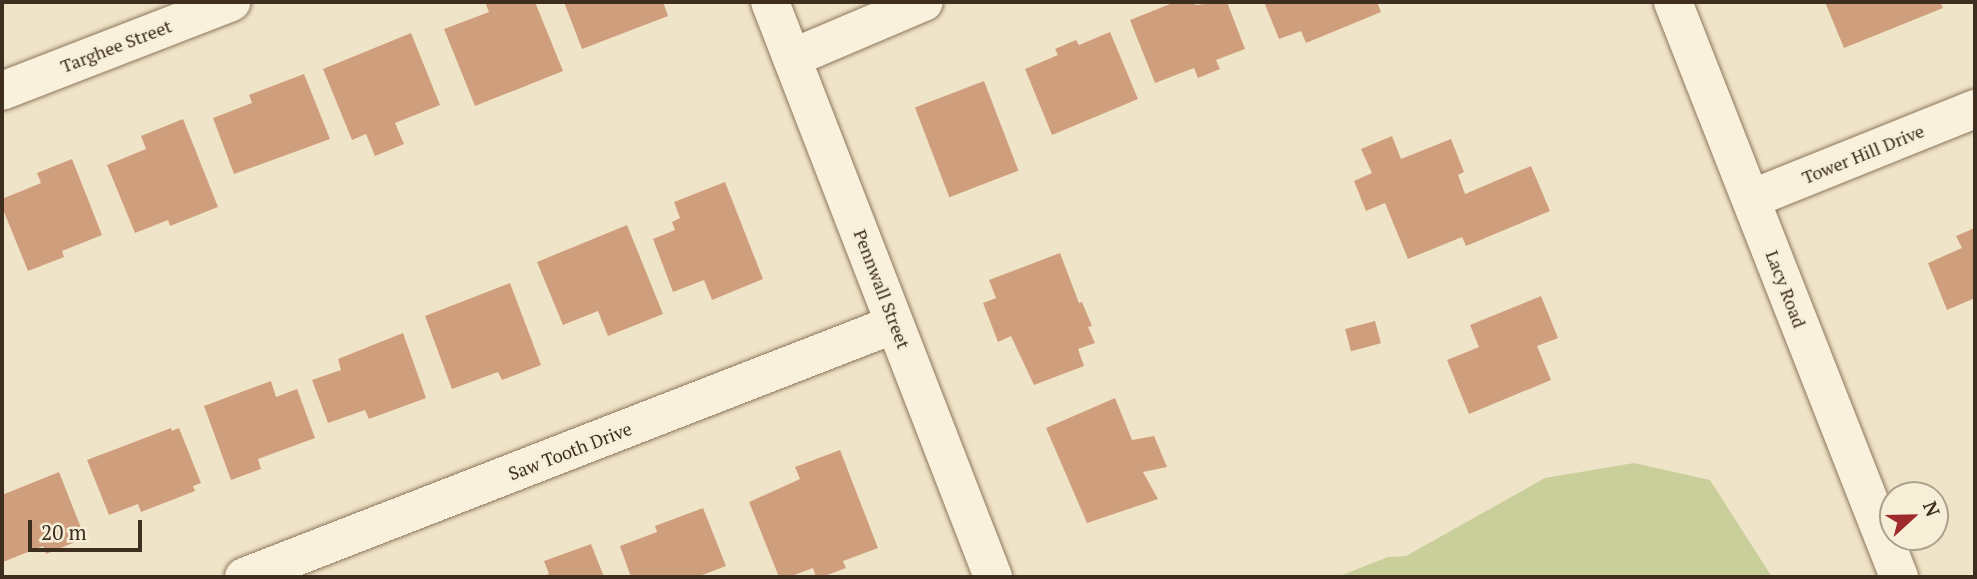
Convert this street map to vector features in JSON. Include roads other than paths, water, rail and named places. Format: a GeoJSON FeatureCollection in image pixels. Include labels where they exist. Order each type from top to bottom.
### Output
{"type":"FeatureCollection","features":[{"type":"Feature","properties":{"kind":"street","name":"Targhee Street"},"geometry":{"type":"LineString","coordinates":[[2,91],[231,2]]}},
{"type":"Feature","properties":{"kind":"street","name":"Pennwall Street"},"geometry":{"type":"LineString","coordinates":[[770,2],[993,577]]}},
{"type":"Feature","properties":{"kind":"street"},"geometry":{"type":"LineString","coordinates":[[792,58],[924,2]]}},
{"type":"Feature","properties":{"kind":"street","name":"Lacy Road"},"geometry":{"type":"LineString","coordinates":[[1673,2],[1899,577]]}},
{"type":"Feature","properties":{"kind":"street","name":"Tower Hill Drive"},"geometry":{"type":"LineString","coordinates":[[1751,199],[1975,109]]}},
{"type":"Feature","properties":{"kind":"street","name":"Saw Tooth Drive"},"geometry":{"type":"LineString","coordinates":[[244,577],[895,324]]}}]}
